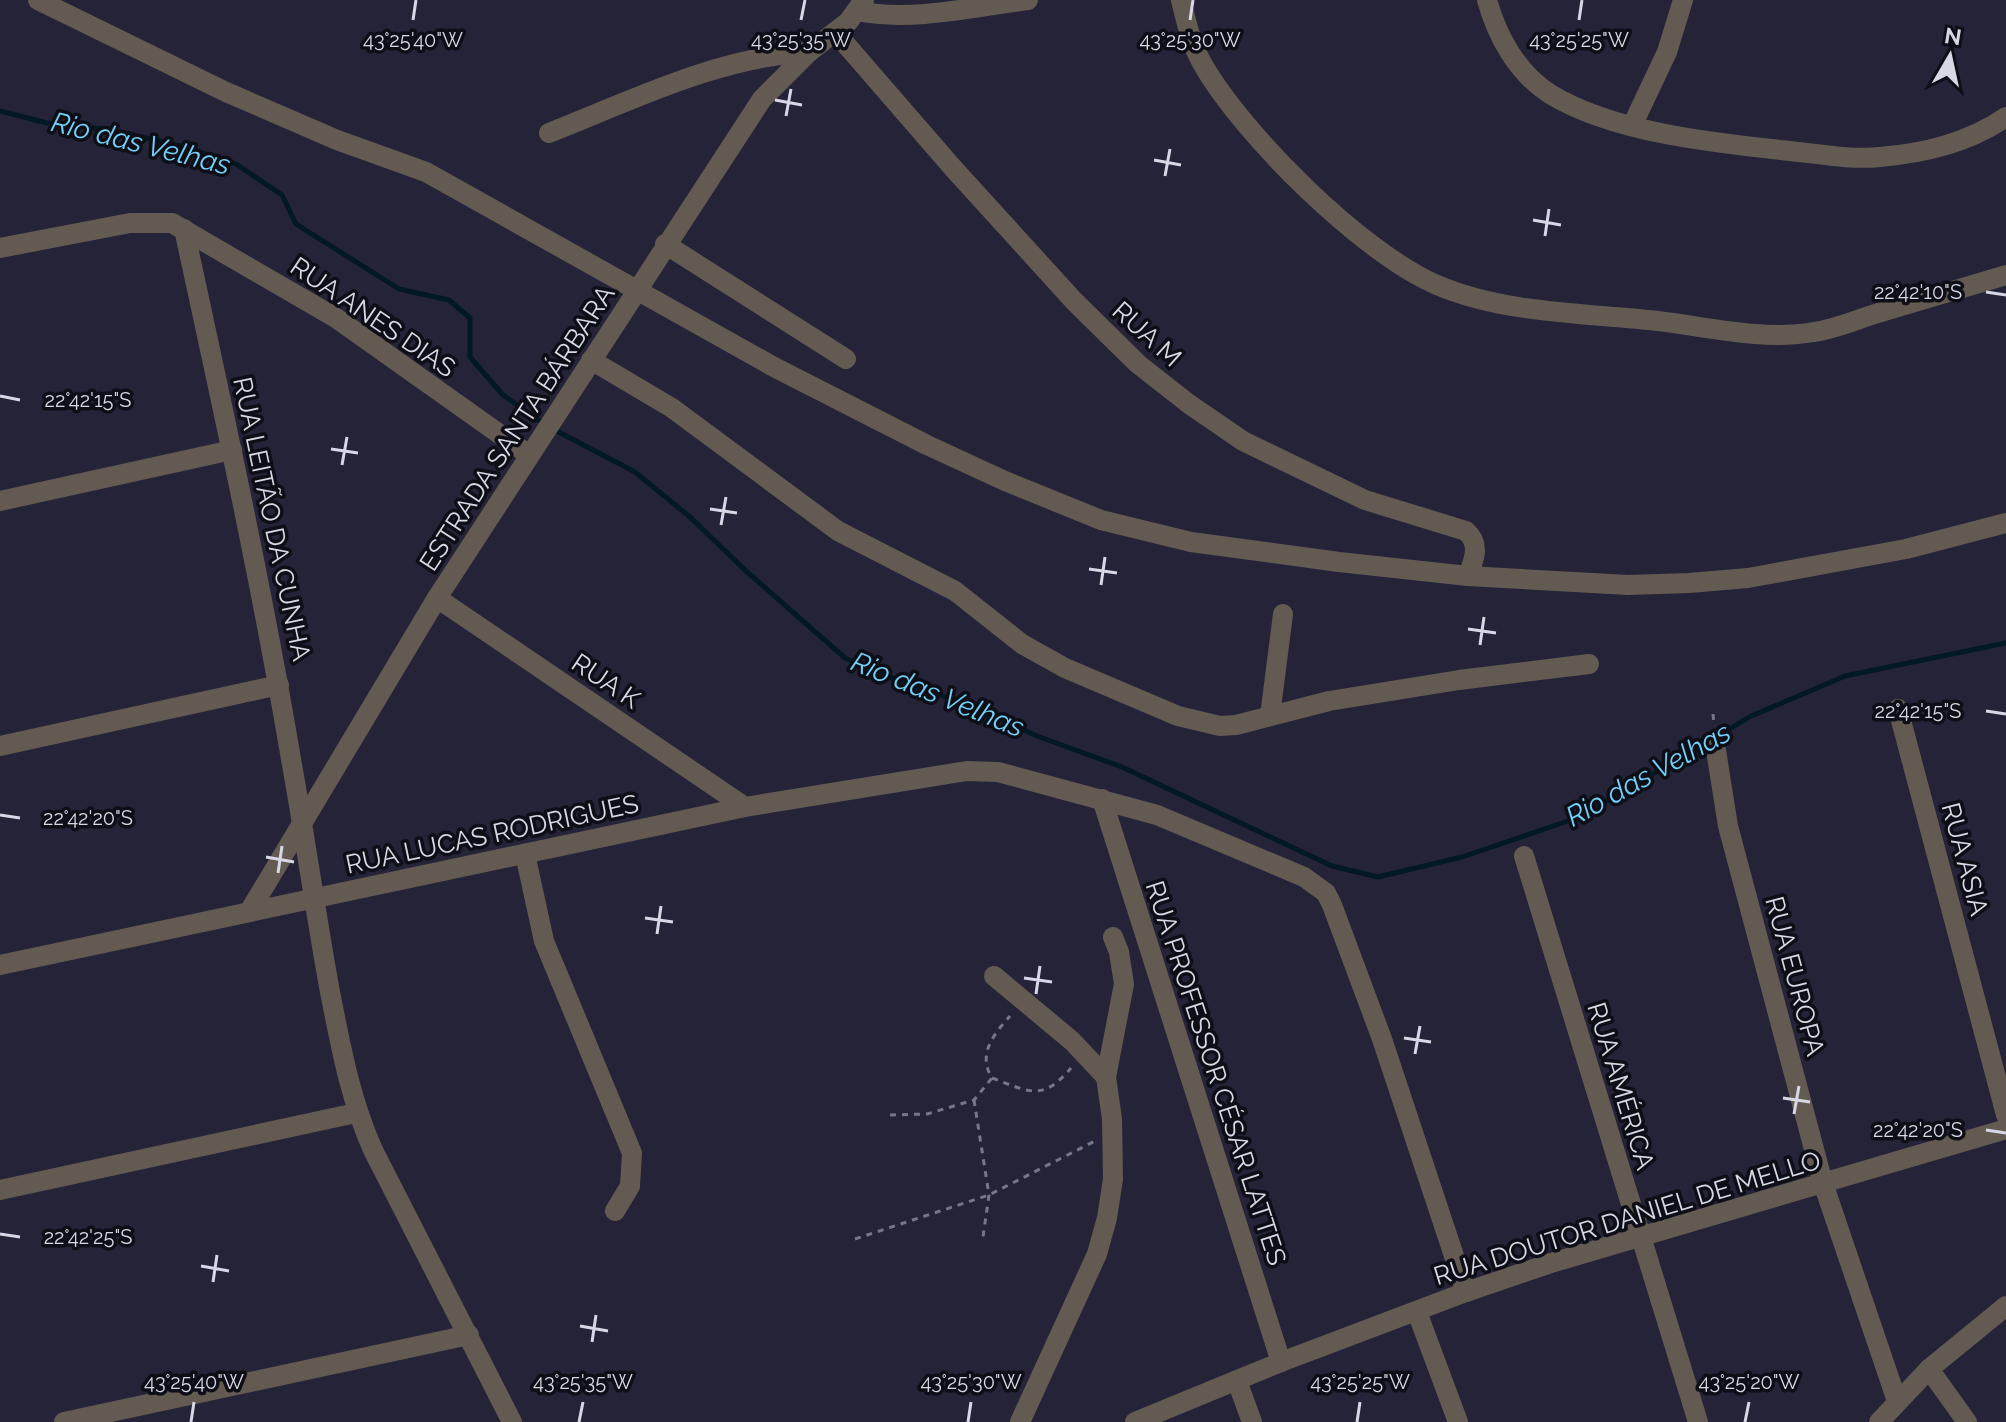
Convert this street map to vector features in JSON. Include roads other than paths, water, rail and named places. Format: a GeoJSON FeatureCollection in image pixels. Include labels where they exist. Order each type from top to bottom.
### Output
{"type":"FeatureCollection","features":[{"type":"Feature","properties":{"kind":"street"},"geometry":{"type":"LineString","coordinates":[[38,0],[226,92],[337,140],[426,172],[774,367],[927,445],[1101,520],[1191,542],[1468,576],[1628,585],[1748,578],[1906,549],[2006,523]]}},
{"type":"Feature","properties":{"kind":"street"},"geometry":{"type":"LineString","coordinates":[[861,6],[879,16],[901,16],[1028,0]]}},
{"type":"Feature","properties":{"kind":"street"},"geometry":{"type":"LineString","coordinates":[[1181,0],[1200,61],[1226,101],[1291,172],[1364,240],[1405,269],[1439,286],[1490,300],[1769,334],[1814,332],[2006,275]]}},
{"type":"Feature","properties":{"kind":"street"},"geometry":{"type":"LineString","coordinates":[[1487,0],[1495,28],[1517,63],[1547,92],[1609,120],[1632,126],[1735,145],[1878,158],[1941,148],[1987,130],[2006,117]]}},
{"type":"Feature","properties":{"kind":"street"},"geometry":{"type":"LineString","coordinates":[[1632,126],[1667,52],[1683,0]]}},
{"type":"Feature","properties":{"kind":"street","name":"ESTRADA SANTA BÁRBARA"},"geometry":{"type":"LineString","coordinates":[[249,912],[437,598],[762,99],[809,52],[836,33],[861,6]]}},
{"type":"Feature","properties":{"kind":"street","name":"RUA M"},"geometry":{"type":"LineString","coordinates":[[836,33],[1074,301],[1138,364],[1243,441],[1365,500],[1466,531],[1473,537],[1476,546],[1468,576]]}},
{"type":"Feature","properties":{"kind":"street"},"geometry":{"type":"LineString","coordinates":[[549,133],[678,81],[773,54],[809,52]]}},
{"type":"Feature","properties":{"kind":"street"},"geometry":{"type":"LineString","coordinates":[[0,248],[130,223],[172,223],[184,229]]}},
{"type":"Feature","properties":{"kind":"street","name":"RUA LEITÃO DA CUNHA"},"geometry":{"type":"LineString","coordinates":[[184,229],[279,685],[312,898],[356,1113],[512,1422]]}},
{"type":"Feature","properties":{"kind":"street","name":"RUA ANES DIAS"},"geometry":{"type":"LineString","coordinates":[[184,229],[336,318],[531,451]]}},
{"type":"Feature","properties":{"kind":"street"},"geometry":{"type":"LineString","coordinates":[[665,244],[846,359]]}},
{"type":"Feature","properties":{"kind":"street"},"geometry":{"type":"LineString","coordinates":[[591,360],[672,408],[838,531],[955,591],[1022,644],[1065,668],[1178,716],[1205,724],[1236,725],[1372,694],[1589,664]]}},
{"type":"Feature","properties":{"kind":"street"},"geometry":{"type":"LineString","coordinates":[[0,501],[232,450]]}},
{"type":"Feature","properties":{"kind":"street","name":"RUA K"},"geometry":{"type":"LineString","coordinates":[[437,598],[745,807]]}},
{"type":"Feature","properties":{"kind":"street"},"geometry":{"type":"LineString","coordinates":[[1270,716],[1283,614]]}},
{"type":"Feature","properties":{"kind":"street"},"geometry":{"type":"LineString","coordinates":[[0,746],[279,685]]}},
{"type":"Feature","properties":{"kind":"street","name":"RUA ASIA"},"geometry":{"type":"LineString","coordinates":[[1898,709],[2006,1115]]}},
{"type":"Feature","properties":{"kind":"street","name":"RUA EUROPA"},"geometry":{"type":"LineString","coordinates":[[1714,735],[1728,826],[1823,1183],[1897,1401]]}},
{"type":"Feature","properties":{"kind":"street","name":"RUA LUCAS RODRIGUES"},"geometry":{"type":"LineString","coordinates":[[0,965],[745,807],[921,777],[967,771],[998,772],[1157,815],[1280,867],[1316,884],[1326,893],[1382,1039],[1466,1292]]}},
{"type":"Feature","properties":{"kind":"street","name":"RUA PROFESSOR CÉSAR LATTES"},"geometry":{"type":"LineString","coordinates":[[1102,799],[1281,1362]]}},
{"type":"Feature","properties":{"kind":"street"},"geometry":{"type":"LineString","coordinates":[[525,854],[544,941],[632,1153],[630,1186],[615,1211]]}},
{"type":"Feature","properties":{"kind":"street","name":"RUA AMÉRICA"},"geometry":{"type":"LineString","coordinates":[[1524,856],[1698,1422]]}},
{"type":"Feature","properties":{"kind":"street"},"geometry":{"type":"LineString","coordinates":[[1020,1422],[1097,1254],[1107,1218],[1113,1179],[1113,1132],[1106,1077],[1124,984],[1119,952],[1113,937]]}},
{"type":"Feature","properties":{"kind":"street"},"geometry":{"type":"LineString","coordinates":[[994,976],[1084,1053],[1106,1077]]}},
{"type":"Feature","properties":{"kind":"street"},"geometry":{"type":"LineString","coordinates":[[0,1190],[356,1113]]}},
{"type":"Feature","properties":{"kind":"street","name":"RUA DOUTOR DANIEL DE MELLO"},"geometry":{"type":"LineString","coordinates":[[1135,1422],[1281,1362],[1551,1263],[2006,1129]]}},
{"type":"Feature","properties":{"kind":"street"},"geometry":{"type":"LineString","coordinates":[[1879,1422],[1929,1369],[2006,1306]]}},
{"type":"Feature","properties":{"kind":"street"},"geometry":{"type":"LineString","coordinates":[[1417,1312],[1458,1422]]}},
{"type":"Feature","properties":{"kind":"street"},"geometry":{"type":"LineString","coordinates":[[64,1422],[469,1335]]}},
{"type":"Feature","properties":{"kind":"street"},"geometry":{"type":"LineString","coordinates":[[1929,1369],[1967,1422]]}},
{"type":"Feature","properties":{"kind":"street"},"geometry":{"type":"LineString","coordinates":[[1237,1381],[1252,1422]]}},
{"type":"Feature","properties":{"kind":"waterway","name":"Rio das Velhas"},"geometry":{"type":"LineString","coordinates":[[0,111],[47,123],[112,130],[185,147],[236,164],[282,195],[296,224],[399,289],[449,300],[470,318],[470,357],[503,395],[544,424]]}},
{"type":"Feature","properties":{"kind":"waterway","name":"Rio das Velhas"},"geometry":{"type":"LineString","coordinates":[[553,429],[635,472],[690,517],[845,658],[1122,767],[1332,866],[1378,877],[1462,857],[1577,818],[1708,742]]}},
{"type":"Feature","properties":{"kind":"waterway","name":"Rio das Velhas"},"geometry":{"type":"LineString","coordinates":[[1717,737],[1749,717],[1845,676],[2006,643]]}}]}
